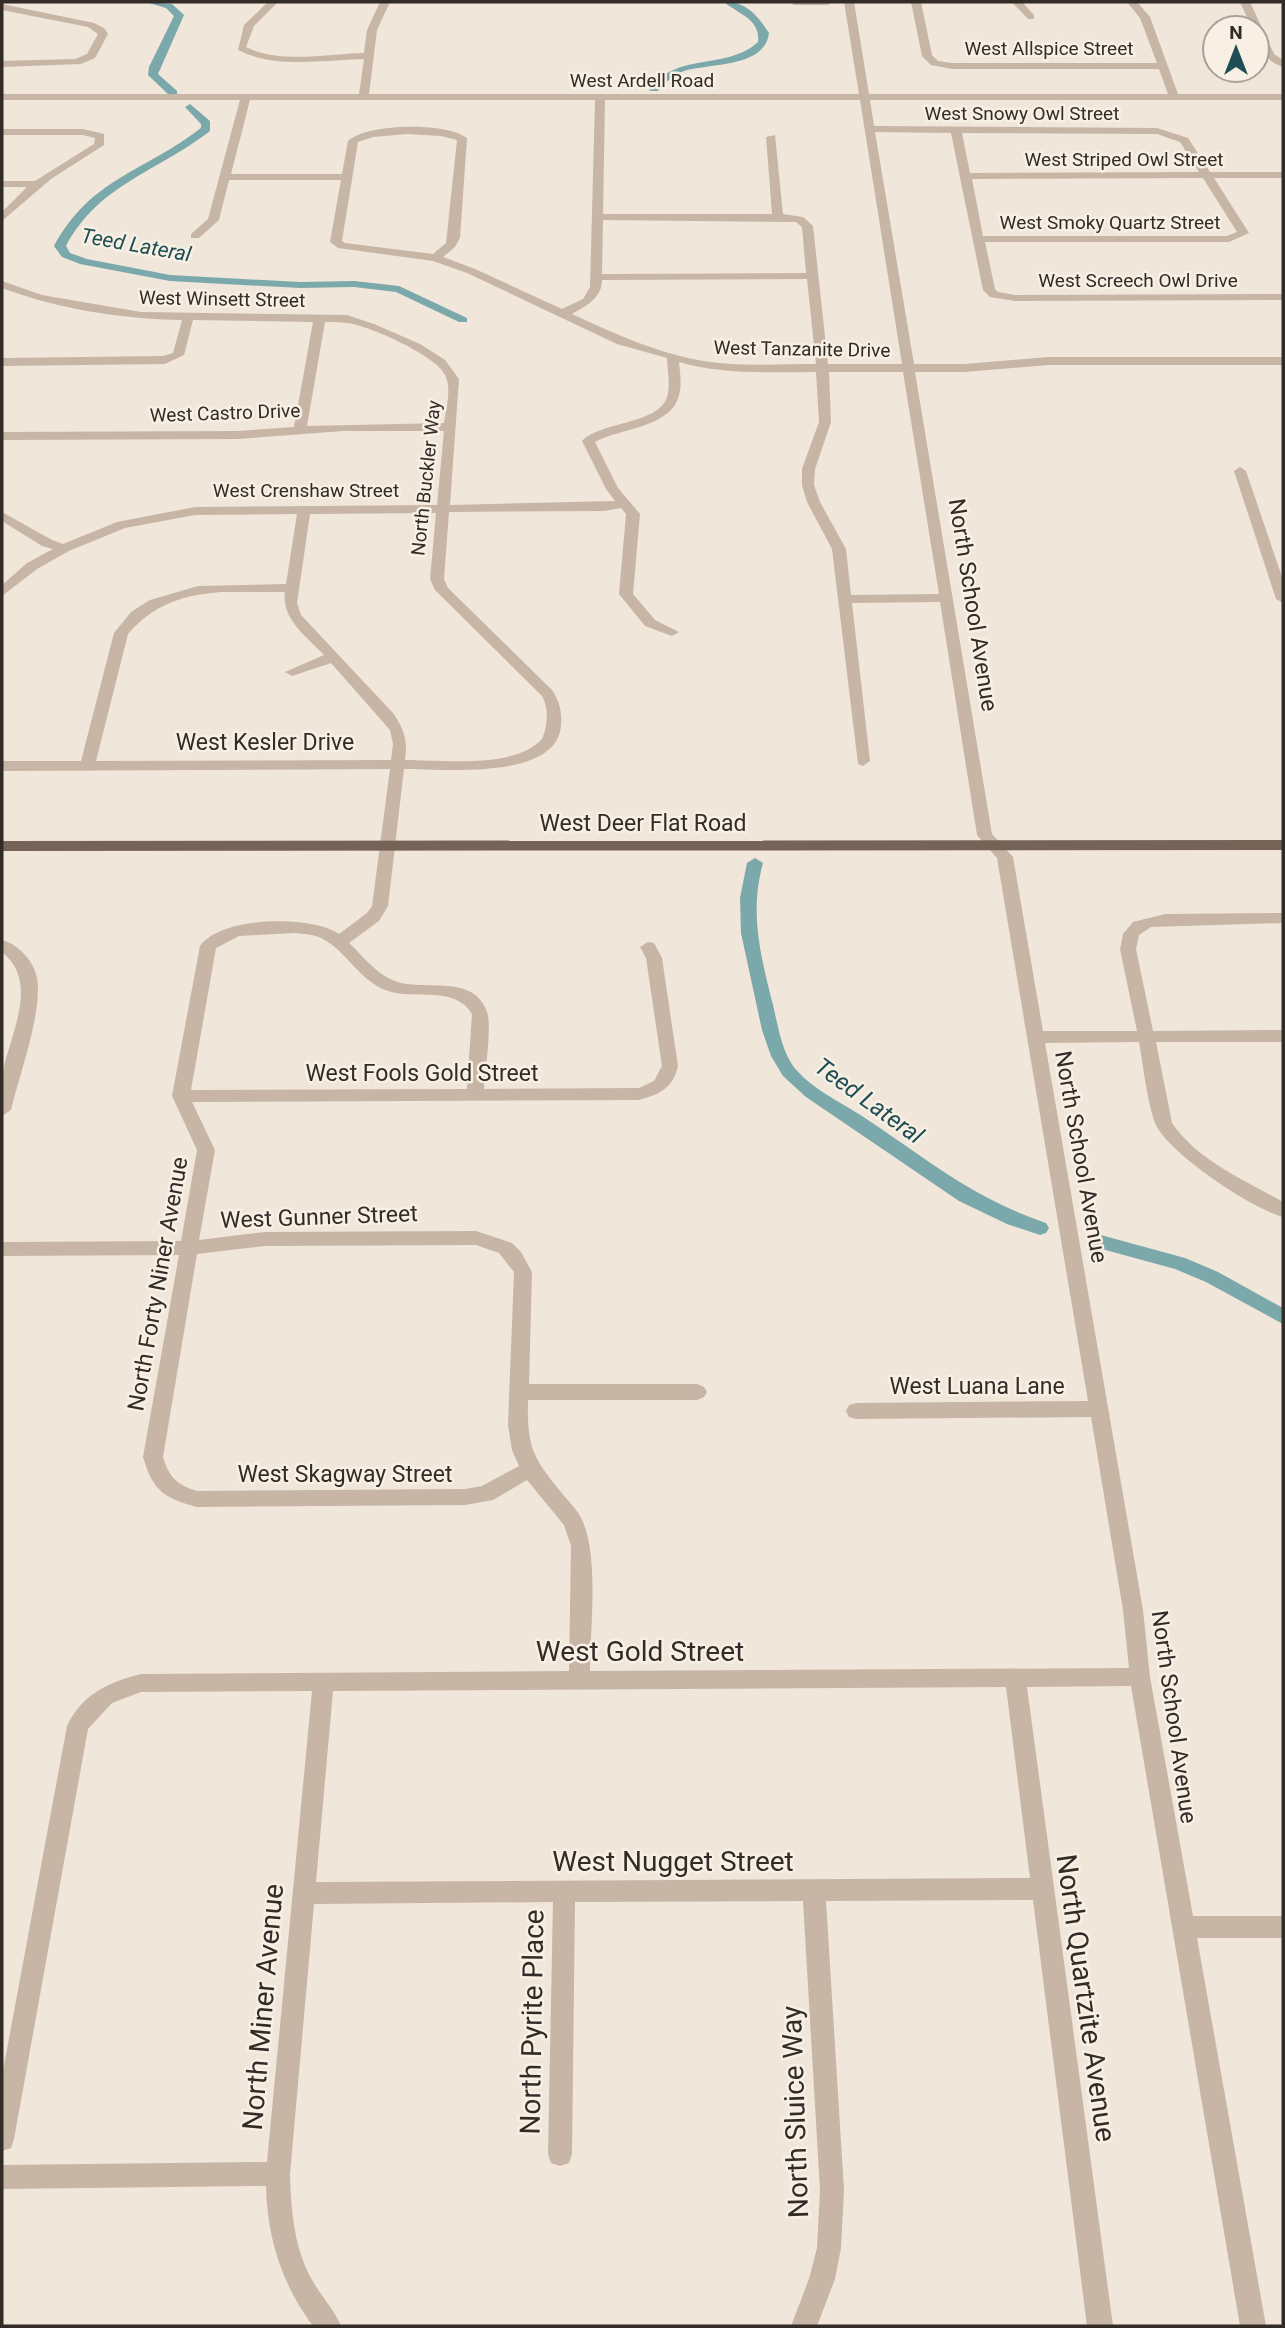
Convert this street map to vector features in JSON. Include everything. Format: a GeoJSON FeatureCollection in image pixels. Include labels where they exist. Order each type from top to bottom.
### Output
{"type":"FeatureCollection","features":[{"type":"Feature","properties":{"kind":"main road","name":"West Deer Flat Road"},"geometry":{"type":"LineString","coordinates":[[2,846],[1283,845]]}},
{"type":"Feature","properties":{"kind":"street"},"geometry":{"type":"LineString","coordinates":[[273,2],[246,32],[241,48],[246,52],[267,57],[369,56]]}},
{"type":"Feature","properties":{"kind":"street"},"geometry":{"type":"LineString","coordinates":[[365,97],[372,30],[385,2]]}},
{"type":"Feature","properties":{"kind":"street"},"geometry":{"type":"LineString","coordinates":[[794,2],[828,2]]}},
{"type":"Feature","properties":{"kind":"street","name":"North School Avenue"},"geometry":{"type":"LineString","coordinates":[[849,2],[985,835],[1005,857],[1133,1610],[1140,1677],[1182,1927],[1253,2326]]}},
{"type":"Feature","properties":{"kind":"street","name":"West Allspice Street"},"geometry":{"type":"LineString","coordinates":[[916,2],[927,56],[935,63],[952,66],[1163,65]]}},
{"type":"Feature","properties":{"kind":"street"},"geometry":{"type":"LineString","coordinates":[[1017,2],[1031,18]]}},
{"type":"Feature","properties":{"kind":"street"},"geometry":{"type":"LineString","coordinates":[[1132,2],[1145,17],[1174,97]]}},
{"type":"Feature","properties":{"kind":"street"},"geometry":{"type":"LineString","coordinates":[[1245,2],[1270,56],[1280,63]]}},
{"type":"Feature","properties":{"kind":"street"},"geometry":{"type":"LineString","coordinates":[[2,7],[101,30],[103,34],[91,56],[83,61],[67,65],[2,64]]}},
{"type":"Feature","properties":{"kind":"street","name":"West Ardell Road"},"geometry":{"type":"LineString","coordinates":[[2,97],[1283,97]]}},
{"type":"Feature","properties":{"kind":"street"},"geometry":{"type":"LineString","coordinates":[[195,236],[213,220],[246,97]]}},
{"type":"Feature","properties":{"kind":"street"},"geometry":{"type":"LineString","coordinates":[[562,314],[593,294],[596,277],[600,97]]}},
{"type":"Feature","properties":{"kind":"street","name":"West Snowy Owl Street"},"geometry":{"type":"LineString","coordinates":[[870,130],[1157,131],[1174,135],[1184,141],[1209,177]]}},
{"type":"Feature","properties":{"kind":"street"},"geometry":{"type":"LineString","coordinates":[[956,130],[979,239]]}},
{"type":"Feature","properties":{"kind":"street"},"geometry":{"type":"LineString","coordinates":[[2,132],[83,132],[100,136],[99,145],[54,169],[34,184],[2,218]]}},
{"type":"Feature","properties":{"kind":"street"},"geometry":{"type":"LineString","coordinates":[[225,177],[347,177],[353,141],[359,135],[398,132],[447,132],[459,135],[463,140],[454,238],[435,258]]}},
{"type":"Feature","properties":{"kind":"street"},"geometry":{"type":"LineString","coordinates":[[771,136],[778,217]]}},
{"type":"Feature","properties":{"kind":"street","name":"West Striped Owl Street"},"geometry":{"type":"LineString","coordinates":[[965,176],[1283,175]]}},
{"type":"Feature","properties":{"kind":"street","name":"West Tanzanite Drive"},"geometry":{"type":"LineString","coordinates":[[347,177],[336,242],[342,246],[435,258],[471,271],[621,341],[673,358],[735,368],[965,368],[1049,361],[1283,361]]}},
{"type":"Feature","properties":{"kind":"street","name":"West Smoky Quartz Street"},"geometry":{"type":"LineString","coordinates":[[979,239],[1229,239],[1241,236],[1242,229],[1209,177]]}},
{"type":"Feature","properties":{"kind":"street"},"geometry":{"type":"LineString","coordinates":[[2,184],[34,184]]}},
{"type":"Feature","properties":{"kind":"street"},"geometry":{"type":"LineString","coordinates":[[597,217],[778,217],[799,219],[807,226],[826,405],[824,429],[808,466],[808,485],[813,503],[836,541],[863,761]]}},
{"type":"Feature","properties":{"kind":"street","name":"West Screech Owl Drive"},"geometry":{"type":"LineString","coordinates":[[979,239],[989,290],[994,295],[1014,298],[1283,298]]}},
{"type":"Feature","properties":{"kind":"street"},"geometry":{"type":"LineString","coordinates":[[596,277],[811,276]]}},
{"type":"Feature","properties":{"kind":"street","name":"West Winsett Street"},"geometry":{"type":"LineString","coordinates":[[2,284],[39,298],[151,317],[320,318]]}},
{"type":"Feature","properties":{"kind":"street"},"geometry":{"type":"LineString","coordinates":[[2,362],[156,361],[173,358],[180,350],[188,318]]}},
{"type":"Feature","properties":{"kind":"street"},"geometry":{"type":"LineString","coordinates":[[300,430],[320,318]]}},
{"type":"Feature","properties":{"kind":"street","name":"North Buckler Way"},"geometry":{"type":"LineString","coordinates":[[320,318],[347,319],[369,325],[443,364],[449,371],[454,385],[437,579],[442,590],[553,702],[555,727],[551,737],[540,750],[528,757]]}},
{"type":"Feature","properties":{"kind":"street"},"geometry":{"type":"LineString","coordinates":[[672,632],[650,623],[626,594],[633,514],[612,489],[588,441],[600,432],[647,419],[668,406],[673,397],[673,358]]}},
{"type":"Feature","properties":{"kind":"street","name":"West Castro Drive"},"geometry":{"type":"LineString","coordinates":[[2,436],[238,435],[343,427],[450,427]]}},
{"type":"Feature","properties":{"kind":"street"},"geometry":{"type":"LineString","coordinates":[[1240,471],[1283,599]]}},
{"type":"Feature","properties":{"kind":"street","name":"West Crenshaw Street"},"geometry":{"type":"LineString","coordinates":[[2,592],[32,566],[64,548],[122,525],[168,515],[218,509],[604,507],[625,503]]}},
{"type":"Feature","properties":{"kind":"street"},"geometry":{"type":"LineString","coordinates":[[304,509],[291,589],[290,603],[295,616],[388,716],[397,730],[400,744],[380,906],[373,917],[338,943]]}},
{"type":"Feature","properties":{"kind":"street"},"geometry":{"type":"LineString","coordinates":[[2,516],[47,543],[64,548]]}},
{"type":"Feature","properties":{"kind":"street"},"geometry":{"type":"LineString","coordinates":[[87,766],[121,633],[128,622],[154,601],[193,591],[291,589]]}},
{"type":"Feature","properties":{"kind":"street"},"geometry":{"type":"LineString","coordinates":[[845,599],[947,598]]}},
{"type":"Feature","properties":{"kind":"street"},"geometry":{"type":"LineString","coordinates":[[292,671],[333,657]]}},
{"type":"Feature","properties":{"kind":"street","name":"West Kesler Drive"},"geometry":{"type":"LineString","coordinates":[[2,766],[492,764],[528,757]]}},
{"type":"Feature","properties":{"kind":"street"},"geometry":{"type":"LineString","coordinates":[[1283,918],[1165,919],[1135,927],[1128,935],[1128,949],[1164,1124],[1179,1146],[1283,1210]]}},
{"type":"Feature","properties":{"kind":"street"},"geometry":{"type":"LineString","coordinates":[[181,1096],[208,946],[217,938],[244,930],[308,930],[324,933],[369,973],[395,987],[466,995],[475,1002],[480,1014],[475,1095]]}},
{"type":"Feature","properties":{"kind":"street","name":"West Fools Gold Street"},"geometry":{"type":"LineString","coordinates":[[181,1096],[639,1094],[662,1085],[667,1079],[670,1066],[654,958],[648,947]]}},
{"type":"Feature","properties":{"kind":"street"},"geometry":{"type":"LineString","coordinates":[[2,1111],[30,991],[26,968],[6,948]]}},
{"type":"Feature","properties":{"kind":"street"},"geometry":{"type":"LineString","coordinates":[[1035,1037],[1283,1037]]}},
{"type":"Feature","properties":{"kind":"street","name":"North Forty Niner Avenue"},"geometry":{"type":"LineString","coordinates":[[159,1480],[153,1457],[206,1150],[181,1096]]}},
{"type":"Feature","properties":{"kind":"street","name":"West Gunner Street"},"geometry":{"type":"LineString","coordinates":[[2,1249],[191,1248],[265,1239],[476,1238],[497,1243],[517,1256],[523,1272],[519,1392]]}},
{"type":"Feature","properties":{"kind":"street"},"geometry":{"type":"LineString","coordinates":[[579,1680],[580,1546],[573,1521],[530,1469],[518,1424],[519,1392],[696,1392]]}},
{"type":"Feature","properties":{"kind":"street","name":"West Luana Lane"},"geometry":{"type":"LineString","coordinates":[[856,1411],[1099,1409]]}},
{"type":"Feature","properties":{"kind":"street","name":"West Skagway Street"},"geometry":{"type":"LineString","coordinates":[[159,1480],[176,1494],[197,1499],[465,1497],[486,1494],[530,1469]]}},
{"type":"Feature","properties":{"kind":"street","name":"North Quartzite Avenue"},"geometry":{"type":"LineString","coordinates":[[1015,1677],[1100,2326]]}},
{"type":"Feature","properties":{"kind":"street","name":"West Gold Street"},"geometry":{"type":"LineString","coordinates":[[2,2139],[78,1726],[92,1704],[113,1690],[141,1682],[1140,1677]]}},
{"type":"Feature","properties":{"kind":"street","name":"North Miner Avenue"},"geometry":{"type":"LineString","coordinates":[[323,1681],[278,2174],[278,2212],[285,2251],[299,2286],[328,2326]]}},
{"type":"Feature","properties":{"kind":"street","name":"West Nugget Street"},"geometry":{"type":"LineString","coordinates":[[303,1893],[1042,1889]]}},
{"type":"Feature","properties":{"kind":"street","name":"North Pyrite Place"},"geometry":{"type":"LineString","coordinates":[[560,2154],[564,1891]]}},
{"type":"Feature","properties":{"kind":"street","name":"North Sluice Way"},"geometry":{"type":"LineString","coordinates":[[804,2326],[822,2279],[829,2248],[832,2190],[814,1891]]}},
{"type":"Feature","properties":{"kind":"street"},"geometry":{"type":"LineString","coordinates":[[1182,1927],[1283,1927]]}},
{"type":"Feature","properties":{"kind":"street"},"geometry":{"type":"LineString","coordinates":[[2,2177],[278,2174]]}},
{"type":"Feature","properties":{"kind":"waterway","name":"Teed Lateral"},"geometry":{"type":"LineString","coordinates":[[151,2],[169,6],[179,15],[154,67],[153,75],[173,93]]}},
{"type":"Feature","properties":{"kind":"waterway"},"geometry":{"type":"LineString","coordinates":[[654,89],[676,71],[741,56],[754,51],[763,43],[764,33],[756,20],[729,2]]}},
{"type":"Feature","properties":{"kind":"waterway","name":"Teed Lateral"},"geometry":{"type":"LineString","coordinates":[[190,107],[206,123],[206,129],[187,144],[105,191],[87,206],[72,224],[60,246],[66,255],[84,262],[170,278],[300,285],[354,284],[399,289],[463,320]]}},
{"type":"Feature","properties":{"kind":"waterway","name":"Teed Lateral"},"geometry":{"type":"LineString","coordinates":[[761,825],[762,819]]}},
{"type":"Feature","properties":{"kind":"waterway","name":"Teed Lateral"},"geometry":{"type":"LineString","coordinates":[[755,863],[748,898],[749,933],[773,1039],[789,1072],[812,1092],[944,1183],[989,1208],[1040,1228]]}},
{"type":"Feature","properties":{"kind":"waterway","name":"Teed Lateral"},"geometry":{"type":"LineString","coordinates":[[1097,1241],[1179,1263],[1212,1277],[1283,1317]]}}]}
